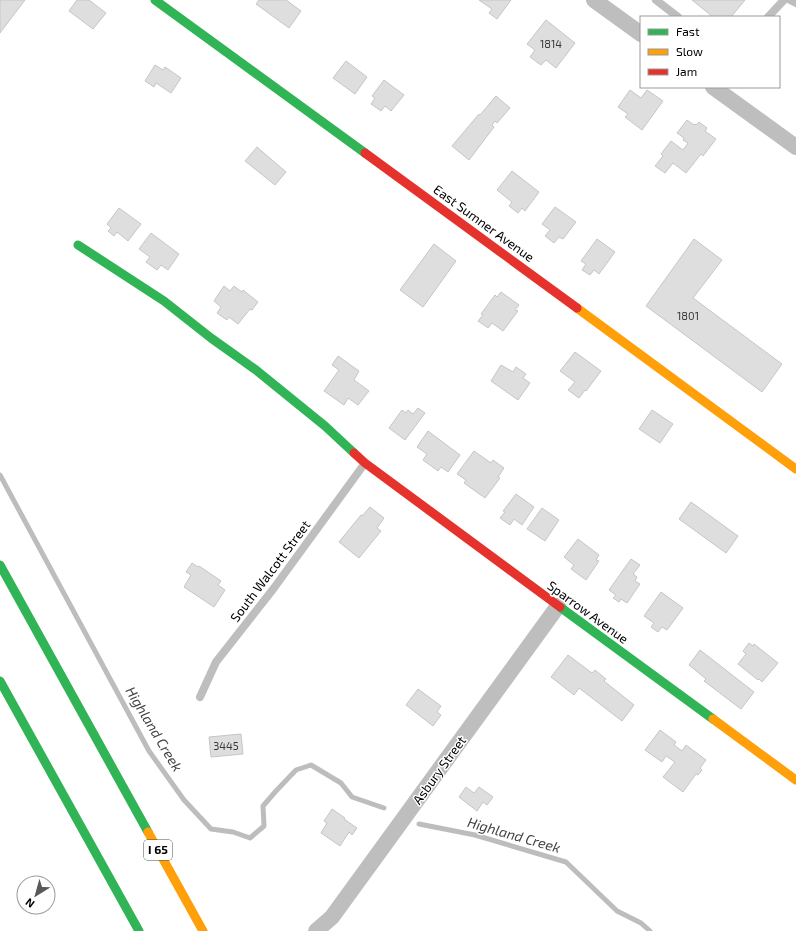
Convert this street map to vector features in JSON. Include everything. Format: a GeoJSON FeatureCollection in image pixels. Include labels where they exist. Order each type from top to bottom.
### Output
{"type":"FeatureCollection","features":[{"type":"Feature","properties":{"kind":"main road","name":"East Sumner Avenue"},"geometry":{"type":"LineString","coordinates":[[155,0],[796,469]]}},
{"type":"Feature","properties":{"kind":"main road","name":"Sparrow Avenue"},"geometry":{"type":"LineString","coordinates":[[78,245],[164,301],[211,338],[256,370],[325,426],[365,463],[796,780]]}},
{"type":"Feature","properties":{"kind":"main road","name":"I 65"},"geometry":{"type":"LineString","coordinates":[[0,565],[203,931]]}},
{"type":"Feature","properties":{"kind":"main road"},"geometry":{"type":"LineString","coordinates":[[0,681],[139,931]]}},
{"type":"Feature","properties":{"kind":"street"},"geometry":{"type":"LineString","coordinates":[[594,0],[640,33]]}},
{"type":"Feature","properties":{"kind":"street"},"geometry":{"type":"LineString","coordinates":[[714,88],[796,147]]}},
{"type":"Feature","properties":{"kind":"street","name":"Asbury Street"},"geometry":{"type":"LineString","coordinates":[[316,931],[332,917],[558,606]]}},
{"type":"Feature","properties":{"kind":"lane"},"geometry":{"type":"LineString","coordinates":[[656,0],[677,16]]}},
{"type":"Feature","properties":{"kind":"lane"},"geometry":{"type":"LineString","coordinates":[[769,16],[784,0]]}},
{"type":"Feature","properties":{"kind":"lane"},"geometry":{"type":"LineString","coordinates":[[790,0],[796,3]]}},
{"type":"Feature","properties":{"kind":"lane","name":"South Walcott Street"},"geometry":{"type":"LineString","coordinates":[[200,697],[216,662],[274,588],[365,463]]}},
{"type":"Feature","properties":{"kind":"building"},"geometry":{"type":"Polygon","coordinates":[[[0,0],[25,0],[0,33],[0,0]]]}},
{"type":"Feature","properties":{"kind":"building"},"geometry":{"type":"Polygon","coordinates":[[[77,0],[89,0],[106,13],[93,29],[69,11],[77,0]]]}},
{"type":"Feature","properties":{"kind":"building"},"geometry":{"type":"Polygon","coordinates":[[[259,0],[286,0],[301,11],[289,28],[256,4],[259,0]]]}},
{"type":"Feature","properties":{"kind":"building"},"geometry":{"type":"Polygon","coordinates":[[[479,0],[511,0],[497,19],[489,13],[492,9],[479,0]]]}},
{"type":"Feature","properties":{"kind":"building"},"geometry":{"type":"Polygon","coordinates":[[[692,0],[745,0],[732,16],[712,16],[692,0]]]}},
{"type":"Feature","properties":{"kind":"building"},"geometry":{"type":"Polygon","coordinates":[[[546,20],[575,43],[556,68],[546,60],[541,65],[530,57],[535,50],[527,44],[546,20]]]}},
{"type":"Feature","properties":{"kind":"building"},"geometry":{"type":"Polygon","coordinates":[[[346,61],[367,77],[355,94],[333,78],[346,61]]]}},
{"type":"Feature","properties":{"kind":"building"},"geometry":{"type":"Polygon","coordinates":[[[155,65],[163,70],[165,67],[181,78],[171,93],[156,83],[154,87],[145,81],[155,65]]]}},
{"type":"Feature","properties":{"kind":"building"},"geometry":{"type":"Polygon","coordinates":[[[384,80],[404,95],[391,111],[385,106],[381,111],[371,104],[375,98],[372,96],[384,80]]]}},
{"type":"Feature","properties":{"kind":"building"},"geometry":{"type":"Polygon","coordinates":[[[630,90],[641,98],[647,90],[663,101],[642,130],[625,117],[628,114],[618,107],[630,90]]]}},
{"type":"Feature","properties":{"kind":"building"},"geometry":{"type":"Polygon","coordinates":[[[496,96],[510,108],[497,123],[495,121],[492,125],[494,127],[469,160],[452,146],[496,96]]]}},
{"type":"Feature","properties":{"kind":"building"},"geometry":{"type":"Polygon","coordinates":[[[687,120],[694,125],[699,122],[707,128],[705,131],[716,139],[703,156],[701,154],[686,173],[673,163],[665,173],[655,166],[663,156],[661,154],[671,141],[683,150],[688,143],[677,133],[687,120]]]}},
{"type":"Feature","properties":{"kind":"building"},"geometry":{"type":"Polygon","coordinates":[[[257,147],[286,172],[275,185],[245,161],[257,147]]]}},
{"type":"Feature","properties":{"kind":"building"},"geometry":{"type":"Polygon","coordinates":[[[512,171],[539,192],[525,211],[522,208],[518,213],[509,206],[512,202],[497,190],[512,171]]]}},
{"type":"Feature","properties":{"kind":"building"},"geometry":{"type":"Polygon","coordinates":[[[555,207],[576,222],[563,239],[559,237],[554,243],[545,236],[550,230],[542,224],[555,207]]]}},
{"type":"Feature","properties":{"kind":"building"},"geometry":{"type":"Polygon","coordinates":[[[119,208],[141,224],[128,241],[117,232],[114,236],[108,231],[111,228],[107,224],[119,208]]]}},
{"type":"Feature","properties":{"kind":"building"},"geometry":{"type":"Polygon","coordinates":[[[151,233],[179,254],[168,270],[161,265],[157,270],[146,262],[150,257],[139,249],[151,233]]]}},
{"type":"Feature","properties":{"kind":"building"},"geometry":{"type":"Polygon","coordinates":[[[597,239],[615,252],[599,274],[594,270],[590,275],[582,270],[586,264],[581,261],[597,239]]]}},
{"type":"Feature","properties":{"kind":"building"},"geometry":{"type":"Polygon","coordinates":[[[694,239],[722,260],[693,298],[782,364],[762,392],[646,306],[694,239]]]}},
{"type":"Feature","properties":{"kind":"building"},"geometry":{"type":"Polygon","coordinates":[[[434,244],[456,261],[423,307],[400,290],[434,244]]]}},
{"type":"Feature","properties":{"kind":"building"},"geometry":{"type":"Polygon","coordinates":[[[224,286],[230,291],[234,286],[242,292],[243,290],[258,302],[252,310],[250,309],[238,324],[229,317],[227,320],[217,313],[221,307],[214,301],[224,286]]]}},
{"type":"Feature","properties":{"kind":"building"},"geometry":{"type":"Polygon","coordinates":[[[501,292],[519,305],[515,310],[518,311],[503,331],[492,323],[488,328],[478,321],[483,315],[481,314],[495,295],[497,297],[501,292]]]}},
{"type":"Feature","properties":{"kind":"building"},"geometry":{"type":"Polygon","coordinates":[[[575,352],[601,371],[579,398],[568,390],[575,382],[560,371],[575,352]]]}},
{"type":"Feature","properties":{"kind":"building"},"geometry":{"type":"Polygon","coordinates":[[[338,356],[359,371],[354,380],[369,391],[358,405],[348,398],[344,405],[324,391],[339,370],[332,365],[338,356]]]}},
{"type":"Feature","properties":{"kind":"building"},"geometry":{"type":"Polygon","coordinates":[[[501,365],[513,372],[516,367],[526,374],[523,378],[530,383],[518,400],[491,381],[501,365]]]}},
{"type":"Feature","properties":{"kind":"building"},"geometry":{"type":"Polygon","coordinates":[[[418,408],[425,413],[405,440],[389,428],[402,410],[406,413],[408,410],[413,414],[418,408]]]}},
{"type":"Feature","properties":{"kind":"building"},"geometry":{"type":"Polygon","coordinates":[[[652,410],[673,424],[660,443],[639,429],[652,410]]]}},
{"type":"Feature","properties":{"kind":"building"},"geometry":{"type":"Polygon","coordinates":[[[428,431],[460,455],[448,472],[441,467],[438,471],[423,460],[427,454],[417,447],[428,431]]]}},
{"type":"Feature","properties":{"kind":"building"},"geometry":{"type":"Polygon","coordinates":[[[474,451],[491,463],[493,460],[504,468],[498,477],[500,478],[485,498],[464,483],[466,480],[457,474],[474,451]]]}},
{"type":"Feature","properties":{"kind":"building"},"geometry":{"type":"Polygon","coordinates":[[[516,494],[534,507],[522,525],[514,519],[510,525],[500,518],[505,512],[503,511],[516,494]]]}},
{"type":"Feature","properties":{"kind":"building"},"geometry":{"type":"Polygon","coordinates":[[[691,502],[738,536],[726,553],[679,519],[691,502]]]}},
{"type":"Feature","properties":{"kind":"building"},"geometry":{"type":"Polygon","coordinates":[[[370,507],[384,518],[377,528],[381,531],[359,558],[339,542],[361,515],[362,516],[370,507]]]}},
{"type":"Feature","properties":{"kind":"building"},"geometry":{"type":"Polygon","coordinates":[[[542,508],[559,520],[545,541],[527,529],[542,508]]]}},
{"type":"Feature","properties":{"kind":"building"},"geometry":{"type":"Polygon","coordinates":[[[578,539],[599,555],[596,560],[599,561],[586,580],[571,569],[574,565],[564,557],[578,539]]]}},
{"type":"Feature","properties":{"kind":"building"},"geometry":{"type":"Polygon","coordinates":[[[631,559],[640,565],[633,574],[637,577],[635,581],[640,584],[627,603],[621,599],[619,602],[613,598],[616,595],[609,590],[631,559]]]}},
{"type":"Feature","properties":{"kind":"building"},"geometry":{"type":"Polygon","coordinates":[[[192,563],[221,581],[218,585],[225,590],[214,607],[184,587],[191,575],[186,572],[192,563]]]}},
{"type":"Feature","properties":{"kind":"building"},"geometry":{"type":"Polygon","coordinates":[[[661,592],[683,608],[667,630],[662,627],[658,632],[651,627],[654,623],[644,616],[661,592]]]}},
{"type":"Feature","properties":{"kind":"building"},"geometry":{"type":"Polygon","coordinates":[[[749,643],[753,646],[754,644],[778,663],[762,682],[738,664],[746,654],[743,651],[749,643]]]}},
{"type":"Feature","properties":{"kind":"building"},"geometry":{"type":"Polygon","coordinates":[[[700,650],[754,692],[741,709],[704,681],[706,679],[689,665],[700,650]]]}},
{"type":"Feature","properties":{"kind":"building"},"geometry":{"type":"Polygon","coordinates":[[[568,655],[592,673],[595,670],[606,679],[604,681],[634,705],[622,721],[579,688],[574,695],[551,677],[568,655]]]}},
{"type":"Feature","properties":{"kind":"building"},"geometry":{"type":"Polygon","coordinates":[[[418,689],[441,706],[437,712],[441,715],[433,726],[406,705],[418,689]]]}},
{"type":"Feature","properties":{"kind":"building"},"geometry":{"type":"Polygon","coordinates":[[[660,730],[676,742],[674,745],[682,751],[686,745],[706,760],[700,768],[702,770],[698,775],[696,774],[683,792],[663,777],[675,762],[666,756],[662,762],[645,750],[660,730]]]}},
{"type":"Feature","properties":{"kind":"building"},"geometry":{"type":"Polygon","coordinates":[[[241,734],[243,754],[211,757],[209,737],[241,734]]]}},
{"type":"Feature","properties":{"kind":"building"},"geometry":{"type":"Polygon","coordinates":[[[466,787],[474,793],[479,787],[493,797],[487,805],[483,802],[477,811],[459,797],[466,787]]]}},
{"type":"Feature","properties":{"kind":"building"},"geometry":{"type":"Polygon","coordinates":[[[332,809],[357,828],[352,835],[349,832],[340,846],[321,833],[327,823],[324,821],[332,809]]]}},
{"type":"Feature","properties":{"kind":"waterway","name":"Highland Creek"},"geometry":{"type":"LineString","coordinates":[[0,475],[149,751],[184,800],[211,829],[233,832],[250,838],[264,826],[263,806],[296,770],[311,765],[341,783],[352,797],[384,808]]}},
{"type":"Feature","properties":{"kind":"waterway","name":"Highland Creek"},"geometry":{"type":"LineString","coordinates":[[419,824],[475,835],[566,862],[617,911],[641,923],[650,931]]}},
{"type":"Feature","properties":{"kind":"traffic: fast"},"geometry":{"type":"LineString","coordinates":[[155,0],[365,153]]}},
{"type":"Feature","properties":{"kind":"traffic: fast"},"geometry":{"type":"LineString","coordinates":[[78,245],[164,301],[211,338],[256,370],[325,426],[354,453]]}},
{"type":"Feature","properties":{"kind":"traffic: fast"},"geometry":{"type":"LineString","coordinates":[[0,565],[148,832]]}},
{"type":"Feature","properties":{"kind":"traffic: fast"},"geometry":{"type":"LineString","coordinates":[[560,607],[713,719]]}},
{"type":"Feature","properties":{"kind":"traffic: fast"},"geometry":{"type":"LineString","coordinates":[[0,681],[139,931]]}},
{"type":"Feature","properties":{"kind":"traffic: slow"},"geometry":{"type":"LineString","coordinates":[[577,308],[796,469]]}},
{"type":"Feature","properties":{"kind":"traffic: slow"},"geometry":{"type":"LineString","coordinates":[[713,719],[796,780]]}},
{"type":"Feature","properties":{"kind":"traffic: slow"},"geometry":{"type":"LineString","coordinates":[[148,832],[203,931]]}},
{"type":"Feature","properties":{"kind":"traffic: jam"},"geometry":{"type":"LineString","coordinates":[[365,153],[577,308]]}},
{"type":"Feature","properties":{"kind":"traffic: jam"},"geometry":{"type":"LineString","coordinates":[[354,453],[365,463],[560,607]]}}]}
